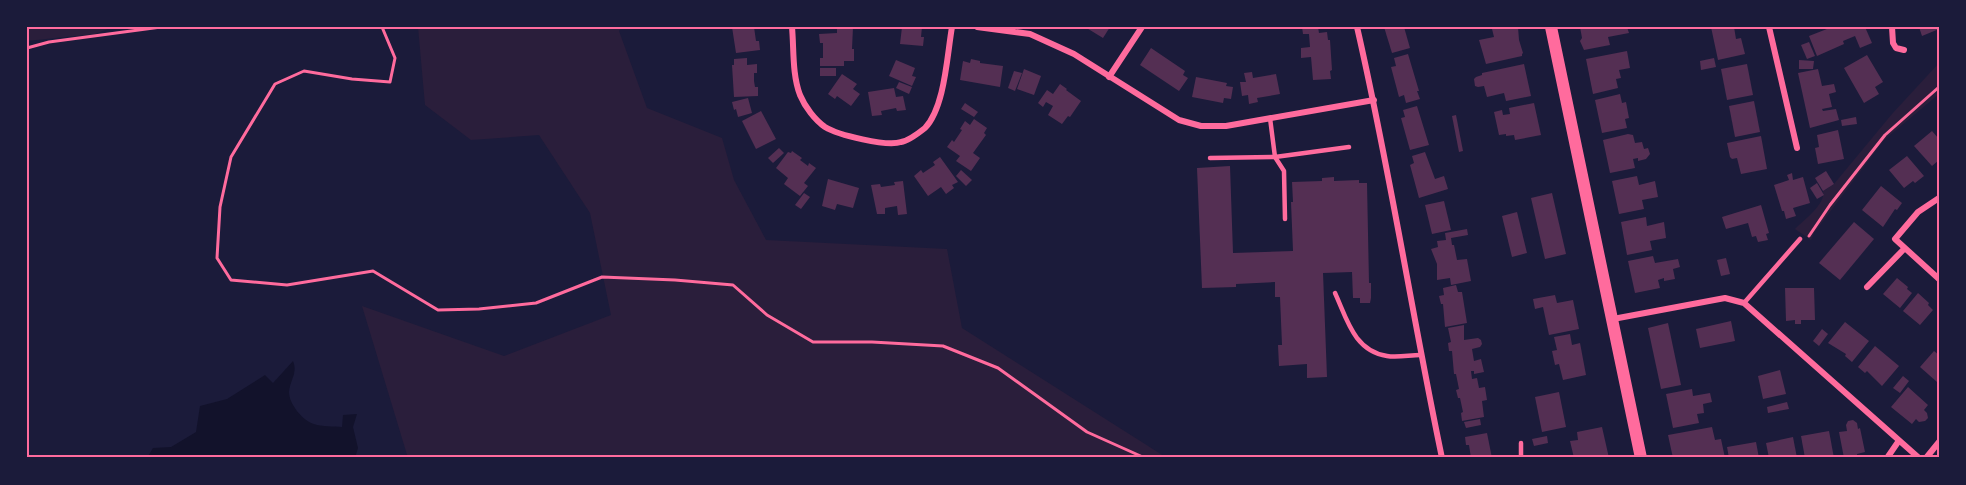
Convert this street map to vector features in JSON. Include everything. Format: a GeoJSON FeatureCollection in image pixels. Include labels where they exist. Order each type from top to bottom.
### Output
{"type":"FeatureCollection","features":[{"type":"Feature","properties":{"kind":"main road"},"geometry":{"type":"LineString","coordinates":[[1551,27],[1641,458]]}},
{"type":"Feature","properties":{"kind":"street"},"geometry":{"type":"LineString","coordinates":[[792,27],[795,78],[801,97],[812,115],[826,128],[848,136],[875,142],[901,143],[925,128],[940,101],[952,27]]}},
{"type":"Feature","properties":{"kind":"street"},"geometry":{"type":"LineString","coordinates":[[977,27],[1030,34],[1074,54],[1179,120],[1201,126],[1226,126],[1374,100]]}},
{"type":"Feature","properties":{"kind":"street"},"geometry":{"type":"LineString","coordinates":[[1109,77],[1142,27]]}},
{"type":"Feature","properties":{"kind":"street"},"geometry":{"type":"LineString","coordinates":[[1357,27],[1374,100],[1420,355],[1442,458]]}},
{"type":"Feature","properties":{"kind":"street"},"geometry":{"type":"LineString","coordinates":[[1769,27],[1797,148]]}},
{"type":"Feature","properties":{"kind":"street"},"geometry":{"type":"LineString","coordinates":[[1892,27],[1893,43],[1896,48],[1904,50]]}},
{"type":"Feature","properties":{"kind":"street"},"geometry":{"type":"LineString","coordinates":[[1939,198],[1918,212],[1895,239],[1939,279]]}},
{"type":"Feature","properties":{"kind":"street"},"geometry":{"type":"LineString","coordinates":[[1866,287],[1904,249]]}},
{"type":"Feature","properties":{"kind":"street"},"geometry":{"type":"LineString","coordinates":[[1613,319],[1725,298],[1744,303],[1918,458]]}},
{"type":"Feature","properties":{"kind":"street"},"geometry":{"type":"LineString","coordinates":[[1887,458],[1898,442]]}},
{"type":"Feature","properties":{"kind":"street"},"geometry":{"type":"LineString","coordinates":[[1926,458],[1939,442]]}},
{"type":"Feature","properties":{"kind":"lane"},"geometry":{"type":"LineString","coordinates":[[1270,118],[1275,157],[1284,171],[1285,219]]}},
{"type":"Feature","properties":{"kind":"lane"},"geometry":{"type":"LineString","coordinates":[[1210,158],[1275,157],[1349,147]]}},
{"type":"Feature","properties":{"kind":"lane"},"geometry":{"type":"LineString","coordinates":[[1744,303],[1800,239]]}},
{"type":"Feature","properties":{"kind":"lane"},"geometry":{"type":"LineString","coordinates":[[1335,293],[1362,345],[1374,353],[1389,357],[1420,355]]}},
{"type":"Feature","properties":{"kind":"lane"},"geometry":{"type":"LineString","coordinates":[[1521,443],[1521,458]]}},
{"type":"Feature","properties":{"kind":"path"},"geometry":{"type":"LineString","coordinates":[[27,48],[49,42],[161,27]]}},
{"type":"Feature","properties":{"kind":"path"},"geometry":{"type":"LineString","coordinates":[[382,27],[395,58],[390,82],[352,79],[304,71],[275,84],[231,157],[220,207],[217,258],[231,280],[287,285],[373,271],[438,310],[479,309],[536,303],[602,277],[733,285],[767,315],[813,342],[872,342],[943,346],[998,368],[1088,432],[1145,458]]}},
{"type":"Feature","properties":{"kind":"path"},"geometry":{"type":"LineString","coordinates":[[1800,239],[1808,238],[1830,205],[1885,135],[1939,87]]}},
{"type":"Feature","properties":{"kind":"shaded area"},"geometry":{"type":"Polygon","coordinates":[[[27,27],[113,27],[95,34],[27,41],[27,27]]]}},
{"type":"Feature","properties":{"kind":"shaded area"},"geometry":{"type":"Polygon","coordinates":[[[418,27],[622,27],[619,31],[647,108],[722,138],[734,180],[766,240],[947,249],[962,328],[1167,458],[408,458],[362,306],[504,356],[611,315],[590,213],[539,135],[471,140],[425,105],[418,27]]]}},
{"type":"Feature","properties":{"kind":"shaded area"},"geometry":{"type":"Polygon","coordinates":[[[1939,63],[1939,94],[1884,140],[1811,240],[1795,229],[1818,206],[1823,191],[1834,184],[1892,114],[1939,63]]]}},
{"type":"Feature","properties":{"kind":"shaded area"},"geometry":{"type":"Polygon","coordinates":[[[293,361],[295,369],[289,392],[290,397],[294,407],[305,419],[317,425],[342,427],[343,415],[357,414],[353,427],[358,448],[355,458],[147,458],[153,448],[171,447],[196,432],[200,406],[227,399],[265,375],[273,383],[293,361]]]}},
{"type":"Feature","properties":{"kind":"building"},"geometry":{"type":"Polygon","coordinates":[[[732,27],[754,27],[760,50],[736,53],[732,27]]]}},
{"type":"Feature","properties":{"kind":"building"},"geometry":{"type":"Polygon","coordinates":[[[837,27],[853,27],[854,61],[844,61],[844,66],[820,66],[820,58],[823,58],[823,43],[820,43],[819,34],[837,33],[837,27]]]}},
{"type":"Feature","properties":{"kind":"building"},"geometry":{"type":"Polygon","coordinates":[[[902,27],[922,27],[923,46],[900,44],[902,27]]]}},
{"type":"Feature","properties":{"kind":"building"},"geometry":{"type":"Polygon","coordinates":[[[1085,27],[1110,27],[1103,38],[1085,27]]]}},
{"type":"Feature","properties":{"kind":"building"},"geometry":{"type":"Polygon","coordinates":[[[1302,27],[1318,27],[1319,33],[1327,32],[1328,40],[1330,40],[1331,79],[1313,80],[1311,57],[1301,58],[1301,48],[1310,47],[1309,34],[1303,34],[1302,27]]]}},
{"type":"Feature","properties":{"kind":"building"},"geometry":{"type":"Polygon","coordinates":[[[1384,27],[1404,27],[1410,48],[1392,53],[1384,27]]]}},
{"type":"Feature","properties":{"kind":"building"},"geometry":{"type":"Polygon","coordinates":[[[1518,27],[1522,56],[1486,64],[1479,40],[1494,37],[1492,29],[1518,27]]]}},
{"type":"Feature","properties":{"kind":"building"},"geometry":{"type":"Polygon","coordinates":[[[1580,27],[1627,27],[1629,33],[1608,37],[1610,45],[1584,50],[1580,41],[1582,38],[1580,27]]]}},
{"type":"Feature","properties":{"kind":"building"},"geometry":{"type":"Polygon","coordinates":[[[1711,27],[1734,27],[1736,39],[1741,38],[1745,54],[1718,60],[1711,27]]]}},
{"type":"Feature","properties":{"kind":"building"},"geometry":{"type":"Polygon","coordinates":[[[1832,27],[1865,27],[1872,43],[1860,48],[1855,36],[1843,41],[1844,44],[1817,56],[1809,36],[1832,27]]]}},
{"type":"Feature","properties":{"kind":"building"},"geometry":{"type":"Polygon","coordinates":[[[1919,27],[1939,27],[1939,29],[1922,36],[1919,27]]]}},
{"type":"Feature","properties":{"kind":"building"},"geometry":{"type":"Polygon","coordinates":[[[1809,42],[1815,56],[1807,59],[1801,45],[1809,42]]]}},
{"type":"Feature","properties":{"kind":"building"},"geometry":{"type":"Polygon","coordinates":[[[1151,48],[1185,71],[1183,75],[1188,78],[1179,91],[1140,65],[1151,48]]]}},
{"type":"Feature","properties":{"kind":"building"},"geometry":{"type":"Polygon","coordinates":[[[1627,51],[1630,68],[1619,70],[1621,78],[1616,79],[1618,88],[1593,94],[1586,59],[1627,51]]]}},
{"type":"Feature","properties":{"kind":"building"},"geometry":{"type":"Polygon","coordinates":[[[1408,54],[1420,99],[1406,103],[1404,95],[1399,97],[1391,67],[1396,66],[1394,58],[1408,54]]]}},
{"type":"Feature","properties":{"kind":"building"},"geometry":{"type":"Polygon","coordinates":[[[1867,55],[1883,82],[1875,87],[1879,94],[1864,103],[1844,68],[1867,55]]]}},
{"type":"Feature","properties":{"kind":"building"},"geometry":{"type":"Polygon","coordinates":[[[747,58],[747,65],[757,64],[754,81],[755,87],[758,87],[758,96],[734,97],[732,65],[734,65],[734,59],[747,58]]]}},
{"type":"Feature","properties":{"kind":"building"},"geometry":{"type":"Polygon","coordinates":[[[1714,58],[1716,67],[1701,70],[1700,61],[1714,58]]]}},
{"type":"Feature","properties":{"kind":"building"},"geometry":{"type":"Polygon","coordinates":[[[971,59],[980,61],[980,63],[1003,66],[1000,87],[960,80],[963,61],[970,63],[971,59]]]}},
{"type":"Feature","properties":{"kind":"building"},"geometry":{"type":"Polygon","coordinates":[[[896,60],[915,68],[912,76],[916,77],[912,86],[889,76],[896,60]]]}},
{"type":"Feature","properties":{"kind":"building"},"geometry":{"type":"Polygon","coordinates":[[[1799,60],[1814,61],[1813,69],[1799,69],[1799,60]]]}},
{"type":"Feature","properties":{"kind":"building"},"geometry":{"type":"Polygon","coordinates":[[[1524,64],[1531,96],[1506,101],[1504,93],[1487,97],[1484,86],[1475,86],[1474,79],[1482,73],[1524,64]]]}},
{"type":"Feature","properties":{"kind":"building"},"geometry":{"type":"Polygon","coordinates":[[[1747,64],[1753,95],[1727,100],[1721,69],[1747,64]]]}},
{"type":"Feature","properties":{"kind":"building"},"geometry":{"type":"Polygon","coordinates":[[[820,68],[836,68],[836,76],[820,76],[820,68]]]}},
{"type":"Feature","properties":{"kind":"building"},"geometry":{"type":"Polygon","coordinates":[[[1024,69],[1041,76],[1034,95],[1017,89],[1024,69]]]}},
{"type":"Feature","properties":{"kind":"building"},"geometry":{"type":"Polygon","coordinates":[[[1818,69],[1822,86],[1834,84],[1836,92],[1829,94],[1832,107],[1822,109],[1823,111],[1836,109],[1839,120],[1810,128],[1798,73],[1818,69]]]}},
{"type":"Feature","properties":{"kind":"building"},"geometry":{"type":"Polygon","coordinates":[[[1014,71],[1022,73],[1015,91],[1008,88],[1014,71]]]}},
{"type":"Feature","properties":{"kind":"building"},"geometry":{"type":"Polygon","coordinates":[[[1252,72],[1253,78],[1276,74],[1280,94],[1257,98],[1258,102],[1249,104],[1248,95],[1242,96],[1240,82],[1246,82],[1244,73],[1252,72]]]}},
{"type":"Feature","properties":{"kind":"building"},"geometry":{"type":"Polygon","coordinates":[[[842,74],[857,84],[853,89],[860,94],[851,106],[837,96],[835,99],[828,94],[842,74]]]}},
{"type":"Feature","properties":{"kind":"building"},"geometry":{"type":"Polygon","coordinates":[[[1196,77],[1227,83],[1226,86],[1233,87],[1231,99],[1224,98],[1223,103],[1192,97],[1196,77]]]}},
{"type":"Feature","properties":{"kind":"building"},"geometry":{"type":"Polygon","coordinates":[[[899,82],[912,87],[909,94],[896,88],[899,82]]]}},
{"type":"Feature","properties":{"kind":"building"},"geometry":{"type":"Polygon","coordinates":[[[1060,84],[1081,101],[1062,124],[1048,115],[1053,106],[1046,102],[1043,107],[1038,103],[1047,90],[1053,94],[1060,84]]]}},
{"type":"Feature","properties":{"kind":"building"},"geometry":{"type":"Polygon","coordinates":[[[894,88],[896,97],[903,96],[906,110],[897,111],[896,108],[881,111],[882,115],[872,116],[868,92],[894,88]]]}},
{"type":"Feature","properties":{"kind":"building"},"geometry":{"type":"Polygon","coordinates":[[[1620,94],[1622,103],[1626,102],[1629,118],[1625,119],[1627,128],[1602,133],[1595,100],[1620,94]]]}},
{"type":"Feature","properties":{"kind":"building"},"geometry":{"type":"Polygon","coordinates":[[[748,98],[752,113],[738,117],[732,102],[748,98]]]}},
{"type":"Feature","properties":{"kind":"building"},"geometry":{"type":"Polygon","coordinates":[[[1754,101],[1760,132],[1735,137],[1729,106],[1754,101]]]}},
{"type":"Feature","properties":{"kind":"building"},"geometry":{"type":"Polygon","coordinates":[[[965,103],[978,112],[974,117],[961,109],[965,103]]]}},
{"type":"Feature","properties":{"kind":"building"},"geometry":{"type":"Polygon","coordinates":[[[1534,103],[1541,135],[1515,140],[1514,135],[1499,135],[1494,112],[1502,110],[1503,115],[1510,114],[1509,108],[1534,103]]]}},
{"type":"Feature","properties":{"kind":"building"},"geometry":{"type":"Polygon","coordinates":[[[1417,106],[1429,145],[1410,150],[1401,118],[1405,117],[1403,110],[1417,106]]]}},
{"type":"Feature","properties":{"kind":"building"},"geometry":{"type":"Polygon","coordinates":[[[761,111],[776,139],[756,149],[742,121],[761,111]]]}},
{"type":"Feature","properties":{"kind":"building"},"geometry":{"type":"Polygon","coordinates":[[[1456,115],[1463,151],[1459,152],[1452,116],[1456,115]]]}},
{"type":"Feature","properties":{"kind":"building"},"geometry":{"type":"Polygon","coordinates":[[[1856,117],[1857,124],[1842,126],[1841,120],[1856,117]]]}},
{"type":"Feature","properties":{"kind":"building"},"geometry":{"type":"Polygon","coordinates":[[[974,119],[987,128],[984,133],[986,135],[973,153],[980,158],[971,171],[956,161],[960,156],[947,147],[952,140],[954,142],[965,121],[970,125],[974,119]]]}},
{"type":"Feature","properties":{"kind":"building"},"geometry":{"type":"Polygon","coordinates":[[[1838,130],[1844,159],[1818,164],[1815,148],[1819,147],[1817,135],[1838,130]]]}},
{"type":"Feature","properties":{"kind":"building"},"geometry":{"type":"Polygon","coordinates":[[[1932,131],[1939,139],[1939,160],[1932,166],[1914,146],[1932,131]]]}},
{"type":"Feature","properties":{"kind":"building"},"geometry":{"type":"Polygon","coordinates":[[[1628,134],[1633,135],[1635,143],[1642,142],[1644,149],[1648,148],[1650,154],[1646,159],[1638,161],[1638,158],[1633,159],[1635,168],[1610,173],[1603,140],[1628,134]]]}},
{"type":"Feature","properties":{"kind":"building"},"geometry":{"type":"Polygon","coordinates":[[[1761,136],[1767,169],[1741,174],[1737,158],[1730,157],[1727,143],[1761,136]]]}},
{"type":"Feature","properties":{"kind":"building"},"geometry":{"type":"Polygon","coordinates":[[[779,148],[784,153],[773,163],[768,158],[779,148]]]}},
{"type":"Feature","properties":{"kind":"building"},"geometry":{"type":"Polygon","coordinates":[[[792,151],[808,166],[809,163],[816,168],[804,183],[808,186],[800,196],[784,184],[788,178],[776,168],[788,152],[792,151]]]}},
{"type":"Feature","properties":{"kind":"building"},"geometry":{"type":"Polygon","coordinates":[[[1425,152],[1435,179],[1444,176],[1448,189],[1419,198],[1410,165],[1414,163],[1412,156],[1425,152]]]}},
{"type":"Feature","properties":{"kind":"building"},"geometry":{"type":"Polygon","coordinates":[[[1907,156],[1924,176],[1904,188],[1889,170],[1907,156]]]}},
{"type":"Feature","properties":{"kind":"building"},"geometry":{"type":"Polygon","coordinates":[[[940,157],[958,182],[952,185],[954,188],[946,194],[941,187],[928,196],[914,176],[921,170],[923,173],[935,165],[933,162],[940,157]]]}},
{"type":"Feature","properties":{"kind":"building"},"geometry":{"type":"Polygon","coordinates":[[[1230,166],[1233,253],[1293,251],[1292,182],[1322,181],[1322,178],[1334,177],[1334,181],[1359,180],[1359,183],[1367,183],[1370,303],[1360,303],[1360,298],[1353,298],[1352,272],[1323,273],[1327,377],[1307,378],[1307,364],[1279,366],[1278,345],[1282,345],[1280,297],[1275,297],[1275,282],[1202,288],[1197,168],[1230,166]]]}},
{"type":"Feature","properties":{"kind":"building"},"geometry":{"type":"Polygon","coordinates":[[[961,170],[972,180],[966,186],[956,176],[961,170]]]}},
{"type":"Feature","properties":{"kind":"building"},"geometry":{"type":"Polygon","coordinates":[[[1826,171],[1834,184],[1823,191],[1815,178],[1826,171]]]}},
{"type":"Feature","properties":{"kind":"building"},"geometry":{"type":"Polygon","coordinates":[[[1792,173],[1793,180],[1803,177],[1810,203],[1793,208],[1796,216],[1786,219],[1774,185],[1789,180],[1787,175],[1792,173]]]}},
{"type":"Feature","properties":{"kind":"building"},"geometry":{"type":"Polygon","coordinates":[[[1637,176],[1639,185],[1655,181],[1658,197],[1642,200],[1644,209],[1619,214],[1612,181],[1637,176]]]}},
{"type":"Feature","properties":{"kind":"building"},"geometry":{"type":"Polygon","coordinates":[[[828,179],[859,188],[853,208],[837,204],[835,210],[822,206],[828,179]]]}},
{"type":"Feature","properties":{"kind":"building"},"geometry":{"type":"Polygon","coordinates":[[[903,181],[907,214],[898,215],[897,206],[885,208],[885,214],[877,214],[871,185],[880,184],[881,187],[903,181]]]}},
{"type":"Feature","properties":{"kind":"building"},"geometry":{"type":"Polygon","coordinates":[[[1817,183],[1824,195],[1817,199],[1810,188],[1817,183]]]}},
{"type":"Feature","properties":{"kind":"building"},"geometry":{"type":"Polygon","coordinates":[[[1881,186],[1902,203],[1883,227],[1862,210],[1881,186]]]}},
{"type":"Feature","properties":{"kind":"building"},"geometry":{"type":"Polygon","coordinates":[[[804,193],[810,197],[801,209],[795,205],[804,193]]]}},
{"type":"Feature","properties":{"kind":"building"},"geometry":{"type":"Polygon","coordinates":[[[1552,193],[1566,254],[1545,259],[1531,198],[1552,193]]]}},
{"type":"Feature","properties":{"kind":"building"},"geometry":{"type":"Polygon","coordinates":[[[1444,201],[1451,230],[1432,234],[1425,205],[1444,201]]]}},
{"type":"Feature","properties":{"kind":"building"},"geometry":{"type":"Polygon","coordinates":[[[1761,205],[1769,233],[1766,234],[1768,240],[1758,242],[1756,236],[1752,237],[1748,223],[1726,229],[1722,217],[1761,205]]]}},
{"type":"Feature","properties":{"kind":"building"},"geometry":{"type":"Polygon","coordinates":[[[1517,212],[1527,253],[1512,257],[1502,216],[1517,212]]]}},
{"type":"Feature","properties":{"kind":"building"},"geometry":{"type":"Polygon","coordinates":[[[1646,217],[1647,226],[1664,222],[1666,238],[1650,241],[1652,250],[1627,255],[1621,222],[1646,217]]]}},
{"type":"Feature","properties":{"kind":"building"},"geometry":{"type":"Polygon","coordinates":[[[1854,222],[1874,239],[1840,280],[1819,263],[1854,222]]]}},
{"type":"Feature","properties":{"kind":"building"},"geometry":{"type":"Polygon","coordinates":[[[1467,229],[1468,235],[1451,238],[1457,260],[1467,259],[1471,281],[1451,285],[1450,278],[1437,280],[1437,264],[1431,249],[1438,247],[1437,241],[1446,240],[1445,233],[1467,229]]]}},
{"type":"Feature","properties":{"kind":"building"},"geometry":{"type":"Polygon","coordinates":[[[1653,256],[1655,263],[1678,259],[1680,267],[1673,269],[1675,279],[1658,280],[1660,288],[1635,293],[1628,261],[1653,256]]]}},
{"type":"Feature","properties":{"kind":"building"},"geometry":{"type":"Polygon","coordinates":[[[1726,258],[1730,274],[1721,276],[1717,260],[1726,258]]]}},
{"type":"Feature","properties":{"kind":"building"},"geometry":{"type":"Polygon","coordinates":[[[1897,278],[1912,293],[1900,308],[1883,294],[1897,278]]]}},
{"type":"Feature","properties":{"kind":"building"},"geometry":{"type":"Polygon","coordinates":[[[1456,285],[1458,292],[1462,292],[1467,323],[1445,327],[1443,304],[1439,296],[1444,295],[1443,288],[1456,285]]]}},
{"type":"Feature","properties":{"kind":"building"},"geometry":{"type":"Polygon","coordinates":[[[1785,288],[1814,288],[1815,320],[1801,320],[1801,324],[1795,324],[1795,320],[1786,321],[1785,288]]]}},
{"type":"Feature","properties":{"kind":"building"},"geometry":{"type":"Polygon","coordinates":[[[1918,293],[1933,310],[1920,325],[1903,311],[1918,293]]]}},
{"type":"Feature","properties":{"kind":"building"},"geometry":{"type":"Polygon","coordinates":[[[1555,295],[1557,303],[1573,300],[1579,329],[1549,335],[1543,307],[1535,309],[1533,299],[1555,295]]]}},
{"type":"Feature","properties":{"kind":"building"},"geometry":{"type":"Polygon","coordinates":[[[1731,321],[1735,341],[1700,348],[1696,329],[1731,321]]]}},
{"type":"Feature","properties":{"kind":"building"},"geometry":{"type":"Polygon","coordinates":[[[1845,322],[1869,341],[1852,362],[1845,356],[1846,354],[1828,343],[1845,322]]]}},
{"type":"Feature","properties":{"kind":"building"},"geometry":{"type":"Polygon","coordinates":[[[1668,323],[1681,385],[1661,389],[1648,328],[1668,323]]]}},
{"type":"Feature","properties":{"kind":"building"},"geometry":{"type":"Polygon","coordinates":[[[1464,325],[1464,340],[1478,338],[1481,340],[1480,347],[1472,349],[1474,361],[1481,359],[1484,372],[1474,374],[1474,371],[1471,371],[1472,379],[1477,378],[1479,388],[1485,387],[1487,400],[1482,401],[1484,417],[1462,421],[1461,413],[1463,412],[1456,390],[1459,389],[1456,374],[1454,374],[1452,351],[1449,351],[1448,343],[1451,342],[1448,328],[1464,325]]]}},
{"type":"Feature","properties":{"kind":"building"},"geometry":{"type":"Polygon","coordinates":[[[1822,329],[1828,334],[1819,346],[1813,341],[1822,329]]]}},
{"type":"Feature","properties":{"kind":"building"},"geometry":{"type":"Polygon","coordinates":[[[1570,334],[1572,345],[1580,343],[1586,375],[1563,380],[1559,364],[1555,365],[1552,351],[1557,350],[1554,337],[1570,334]]]}},
{"type":"Feature","properties":{"kind":"building"},"geometry":{"type":"Polygon","coordinates":[[[1875,346],[1899,366],[1882,386],[1867,371],[1865,373],[1858,367],[1875,346]]]}},
{"type":"Feature","properties":{"kind":"building"},"geometry":{"type":"Polygon","coordinates":[[[1934,351],[1939,355],[1939,380],[1937,382],[1920,367],[1934,351]]]}},
{"type":"Feature","properties":{"kind":"building"},"geometry":{"type":"Polygon","coordinates":[[[1780,370],[1786,394],[1763,399],[1758,376],[1780,370]]]}},
{"type":"Feature","properties":{"kind":"building"},"geometry":{"type":"Polygon","coordinates":[[[1903,376],[1909,381],[1900,393],[1893,388],[1903,376]]]}},
{"type":"Feature","properties":{"kind":"building"},"geometry":{"type":"Polygon","coordinates":[[[1908,387],[1928,405],[1924,410],[1928,418],[1925,421],[1919,422],[1916,419],[1912,424],[1891,407],[1908,387]]]}},
{"type":"Feature","properties":{"kind":"building"},"geometry":{"type":"Polygon","coordinates":[[[1692,389],[1693,396],[1710,393],[1712,402],[1703,404],[1704,413],[1697,414],[1699,423],[1673,428],[1666,394],[1692,389]]]}},
{"type":"Feature","properties":{"kind":"building"},"geometry":{"type":"Polygon","coordinates":[[[1559,392],[1566,427],[1542,432],[1535,397],[1559,392]]]}},
{"type":"Feature","properties":{"kind":"building"},"geometry":{"type":"Polygon","coordinates":[[[1787,402],[1789,409],[1768,413],[1767,407],[1787,402]]]}},
{"type":"Feature","properties":{"kind":"building"},"geometry":{"type":"Polygon","coordinates":[[[1480,419],[1481,425],[1466,428],[1464,422],[1480,419]]]}},
{"type":"Feature","properties":{"kind":"building"},"geometry":{"type":"Polygon","coordinates":[[[1853,420],[1857,423],[1858,429],[1860,428],[1865,452],[1857,454],[1857,458],[1844,458],[1839,432],[1847,431],[1848,421],[1853,420]]]}},
{"type":"Feature","properties":{"kind":"building"},"geometry":{"type":"Polygon","coordinates":[[[1602,427],[1609,458],[1574,458],[1570,441],[1578,440],[1577,432],[1602,427]]]}},
{"type":"Feature","properties":{"kind":"building"},"geometry":{"type":"Polygon","coordinates":[[[1712,427],[1715,440],[1721,439],[1725,458],[1673,458],[1668,435],[1712,427]]]}},
{"type":"Feature","properties":{"kind":"building"},"geometry":{"type":"Polygon","coordinates":[[[1829,431],[1834,458],[1805,458],[1801,436],[1829,431]]]}},
{"type":"Feature","properties":{"kind":"building"},"geometry":{"type":"Polygon","coordinates":[[[1487,433],[1492,458],[1471,458],[1465,437],[1487,433]]]}},
{"type":"Feature","properties":{"kind":"building"},"geometry":{"type":"Polygon","coordinates":[[[1547,436],[1548,443],[1534,446],[1532,439],[1547,436]]]}},
{"type":"Feature","properties":{"kind":"building"},"geometry":{"type":"Polygon","coordinates":[[[1793,437],[1797,458],[1769,458],[1766,443],[1793,437]]]}},
{"type":"Feature","properties":{"kind":"building"},"geometry":{"type":"Polygon","coordinates":[[[1756,442],[1759,458],[1729,458],[1727,447],[1756,442]]]}}]}
